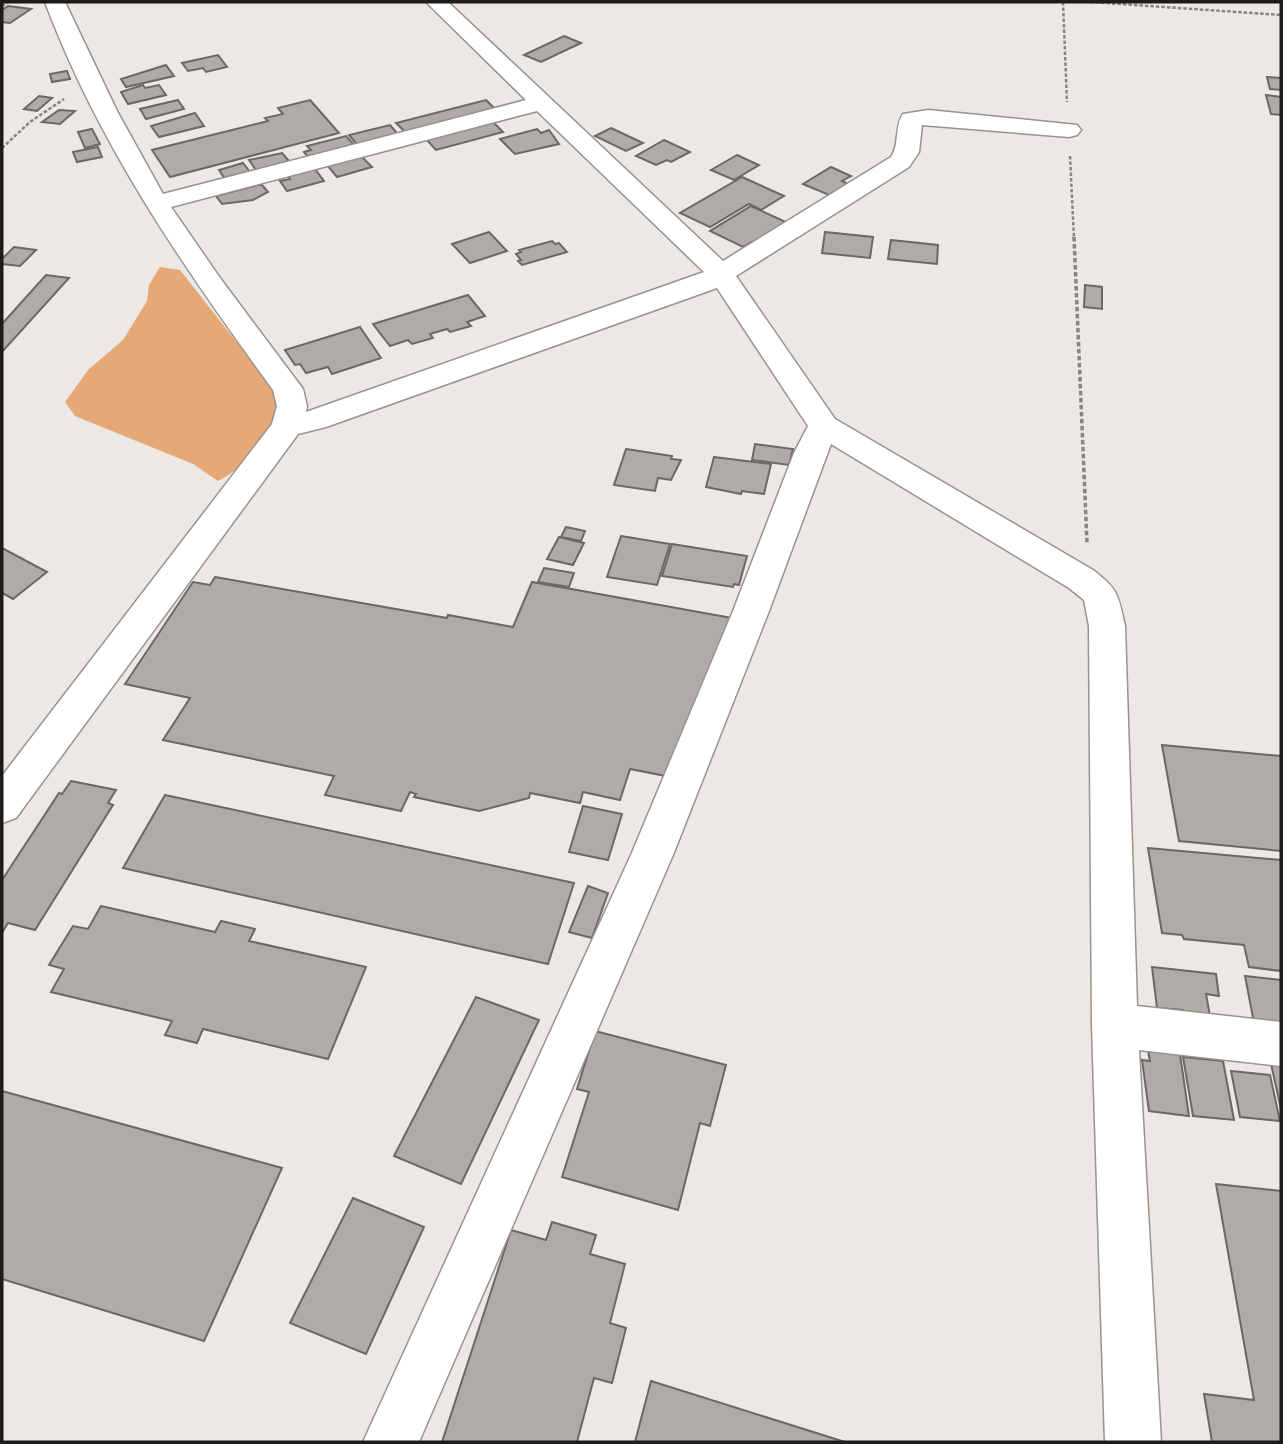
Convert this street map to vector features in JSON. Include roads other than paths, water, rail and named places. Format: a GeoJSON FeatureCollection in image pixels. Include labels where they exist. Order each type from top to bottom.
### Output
{"type":"FeatureCollection","features":[{"type":"Feature","properties":{"kind":"street"},"geometry":{"type":"LineString","coordinates":[[2,806],[287,426],[292,407],[288,389],[206,279],[127,153],[55,2]]}},
{"type":"Feature","properties":{"kind":"street"},"geometry":{"type":"LineString","coordinates":[[436,2],[721,274],[824,426],[1081,579],[1100,594],[1107,626],[1115,1025],[1133,1442]]}},
{"type":"Feature","properties":{"kind":"street"},"geometry":{"type":"LineString","coordinates":[[157,203],[542,103]]}},
{"type":"Feature","properties":{"kind":"street"},"geometry":{"type":"LineString","coordinates":[[287,426],[341,411],[707,282],[900,162],[907,152],[911,119],[928,117],[1069,130]]}},
{"type":"Feature","properties":{"kind":"street"},"geometry":{"type":"LineString","coordinates":[[391,1442],[652,855],[751,611],[810,453],[824,426]]}},
{"type":"Feature","properties":{"kind":"street"},"geometry":{"type":"LineString","coordinates":[[1115,1025],[1281,1044]]}}]}
